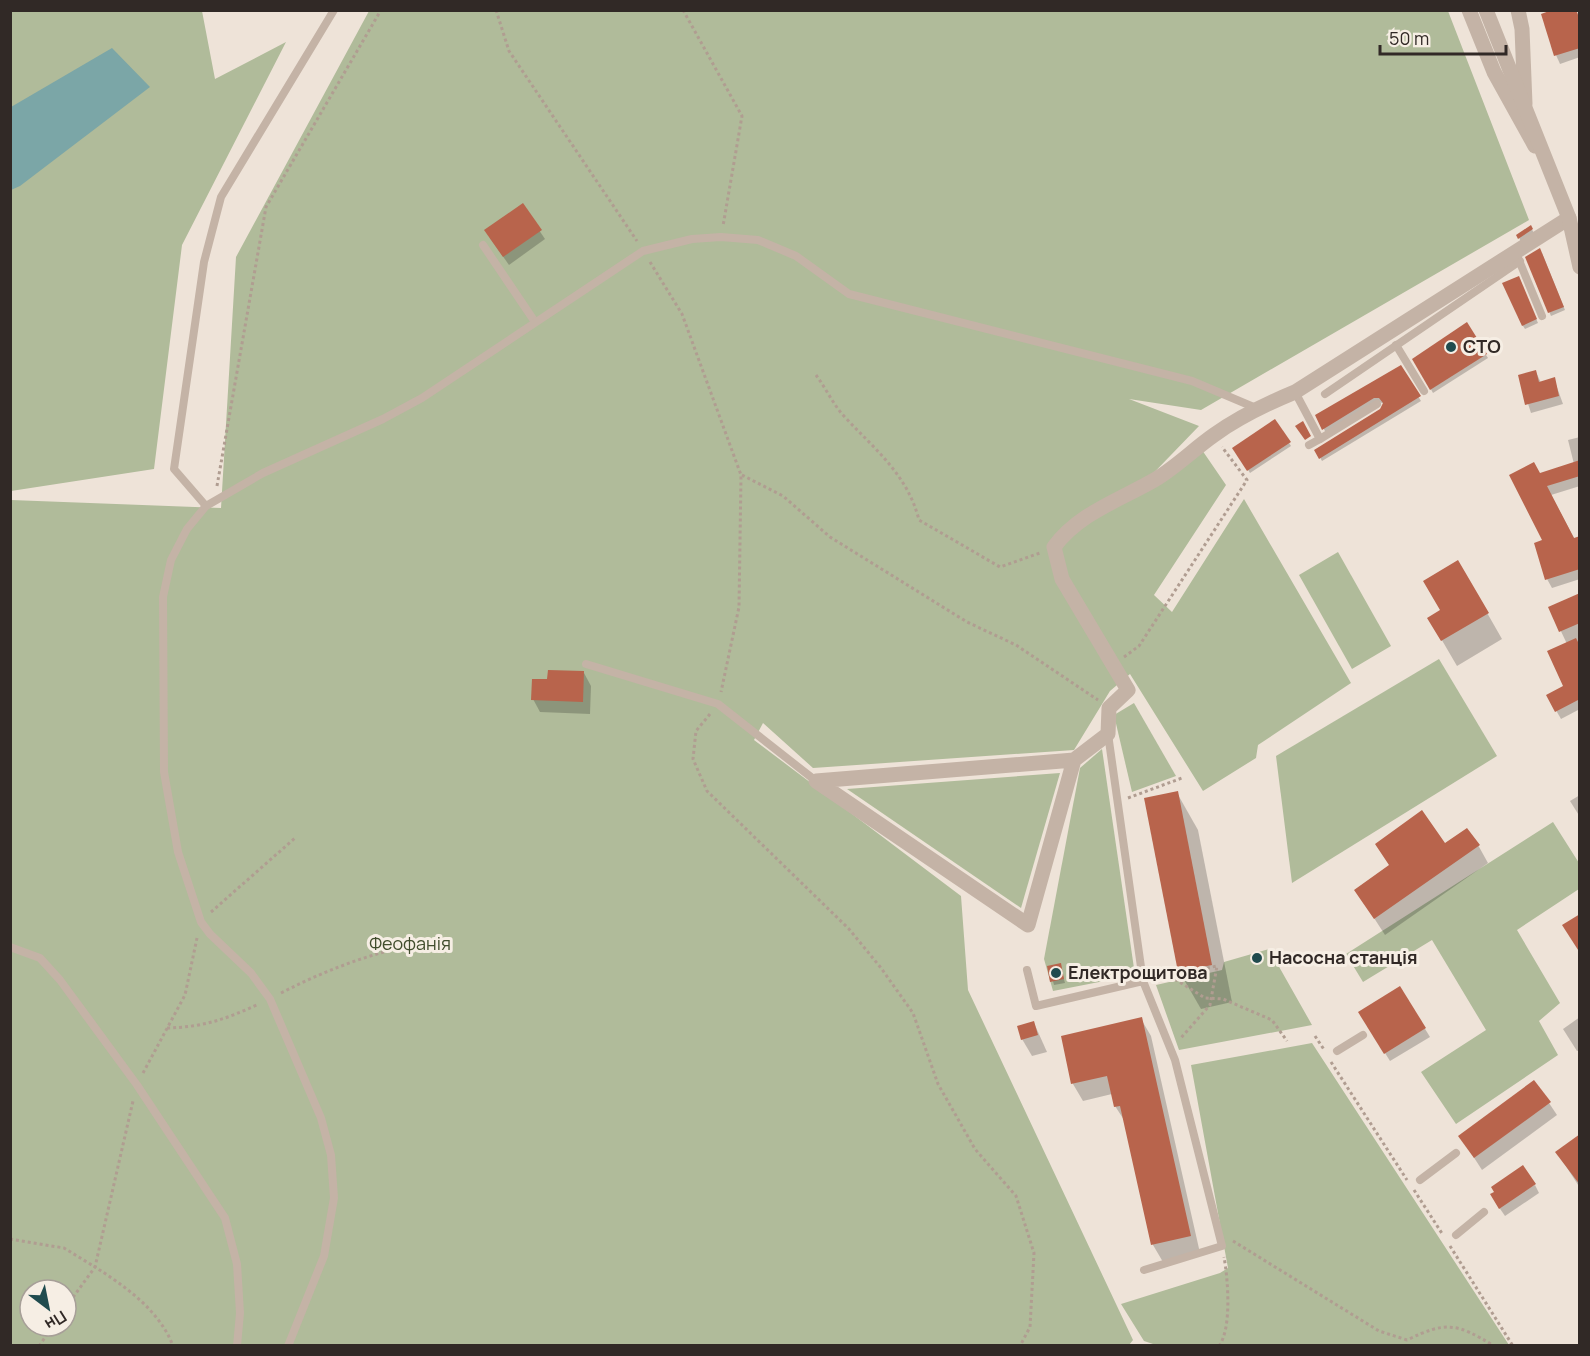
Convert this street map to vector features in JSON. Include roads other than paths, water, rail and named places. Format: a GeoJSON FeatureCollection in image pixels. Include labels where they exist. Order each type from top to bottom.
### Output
{"type":"FeatureCollection","features":[{"type":"Feature","properties":{"kind":"street"},"geometry":{"type":"LineString","coordinates":[[1469,10],[1494,72],[1552,177]]}},
{"type":"Feature","properties":{"kind":"street"},"geometry":{"type":"LineString","coordinates":[[1486,10],[1569,218],[1580,267]]}},
{"type":"Feature","properties":{"kind":"street"},"geometry":{"type":"LineString","coordinates":[[1518,10],[1522,29],[1525,104]]}},
{"type":"Feature","properties":{"kind":"street"},"geometry":{"type":"LineString","coordinates":[[816,781],[1074,760],[1108,734],[1109,708],[1128,690],[1062,579],[1054,548],[1062,537],[1097,508],[1157,478],[1215,434],[1257,408],[1295,392],[1518,257],[1569,218]]}},
{"type":"Feature","properties":{"kind":"street"},"geometry":{"type":"LineString","coordinates":[[816,781],[1028,925],[1074,760]]}},
{"type":"Feature","properties":{"kind":"lane"},"geometry":{"type":"LineString","coordinates":[[206,506],[174,469],[204,262],[221,197],[334,10]]}},
{"type":"Feature","properties":{"kind":"lane"},"geometry":{"type":"LineString","coordinates":[[288,1346],[324,1256],[333,1198],[331,1155],[321,1119],[270,999],[250,973],[210,934],[201,922],[178,852],[164,772],[163,597],[171,560],[188,528],[206,506],[263,473],[383,419],[422,398],[643,251],[692,239],[721,237],[758,240],[796,256],[849,294],[1192,381],[1257,408]]}},
{"type":"Feature","properties":{"kind":"lane"},"geometry":{"type":"LineString","coordinates":[[483,245],[535,322]]}},
{"type":"Feature","properties":{"kind":"lane"},"geometry":{"type":"LineString","coordinates":[[1325,394],[1518,257],[1542,316]]}},
{"type":"Feature","properties":{"kind":"lane"},"geometry":{"type":"LineString","coordinates":[[1396,345],[1424,391]]}},
{"type":"Feature","properties":{"kind":"lane"},"geometry":{"type":"LineString","coordinates":[[1295,392],[1320,439]]}},
{"type":"Feature","properties":{"kind":"lane"},"geometry":{"type":"LineString","coordinates":[[1309,445],[1377,404]]}},
{"type":"Feature","properties":{"kind":"lane"},"geometry":{"type":"LineString","coordinates":[[586,664],[718,704],[816,781]]}},
{"type":"Feature","properties":{"kind":"lane"},"geometry":{"type":"LineString","coordinates":[[1108,734],[1143,981],[1171,1050],[1222,1246],[1144,1270]]}},
{"type":"Feature","properties":{"kind":"lane"},"geometry":{"type":"LineString","coordinates":[[10,947],[40,958],[47,965],[137,1084],[225,1218],[237,1264],[240,1313],[237,1346]]}},
{"type":"Feature","properties":{"kind":"lane"},"geometry":{"type":"LineString","coordinates":[[1027,970],[1036,1006],[1143,981]]}},
{"type":"Feature","properties":{"kind":"lane"},"geometry":{"type":"LineString","coordinates":[[1337,1051],[1363,1035]]}},
{"type":"Feature","properties":{"kind":"lane"},"geometry":{"type":"LineString","coordinates":[[1420,1180],[1456,1153]]}},
{"type":"Feature","properties":{"kind":"lane"},"geometry":{"type":"LineString","coordinates":[[1456,1235],[1484,1212]]}},
{"type":"Feature","properties":{"kind":"water"},"geometry":{"type":"Polygon","coordinates":[[[112,48],[150,87],[20,186],[11,190],[11,107],[112,48]]]}},
{"type":"Feature","properties":{"kind":"place","name":"СТО"},"geometry":{"type":"Point","coordinates":[1451,347]}},
{"type":"Feature","properties":{"kind":"place","name":"Насосна станція"},"geometry":{"type":"Point","coordinates":[1257,958]}},
{"type":"Feature","properties":{"kind":"place","name":"Електрощитова"},"geometry":{"type":"Point","coordinates":[1056,973]}},
{"type":"Feature","properties":{"kind":"park label","name":"Феофанія"},"geometry":{"type":"Point","coordinates":[410,944]}}]}
